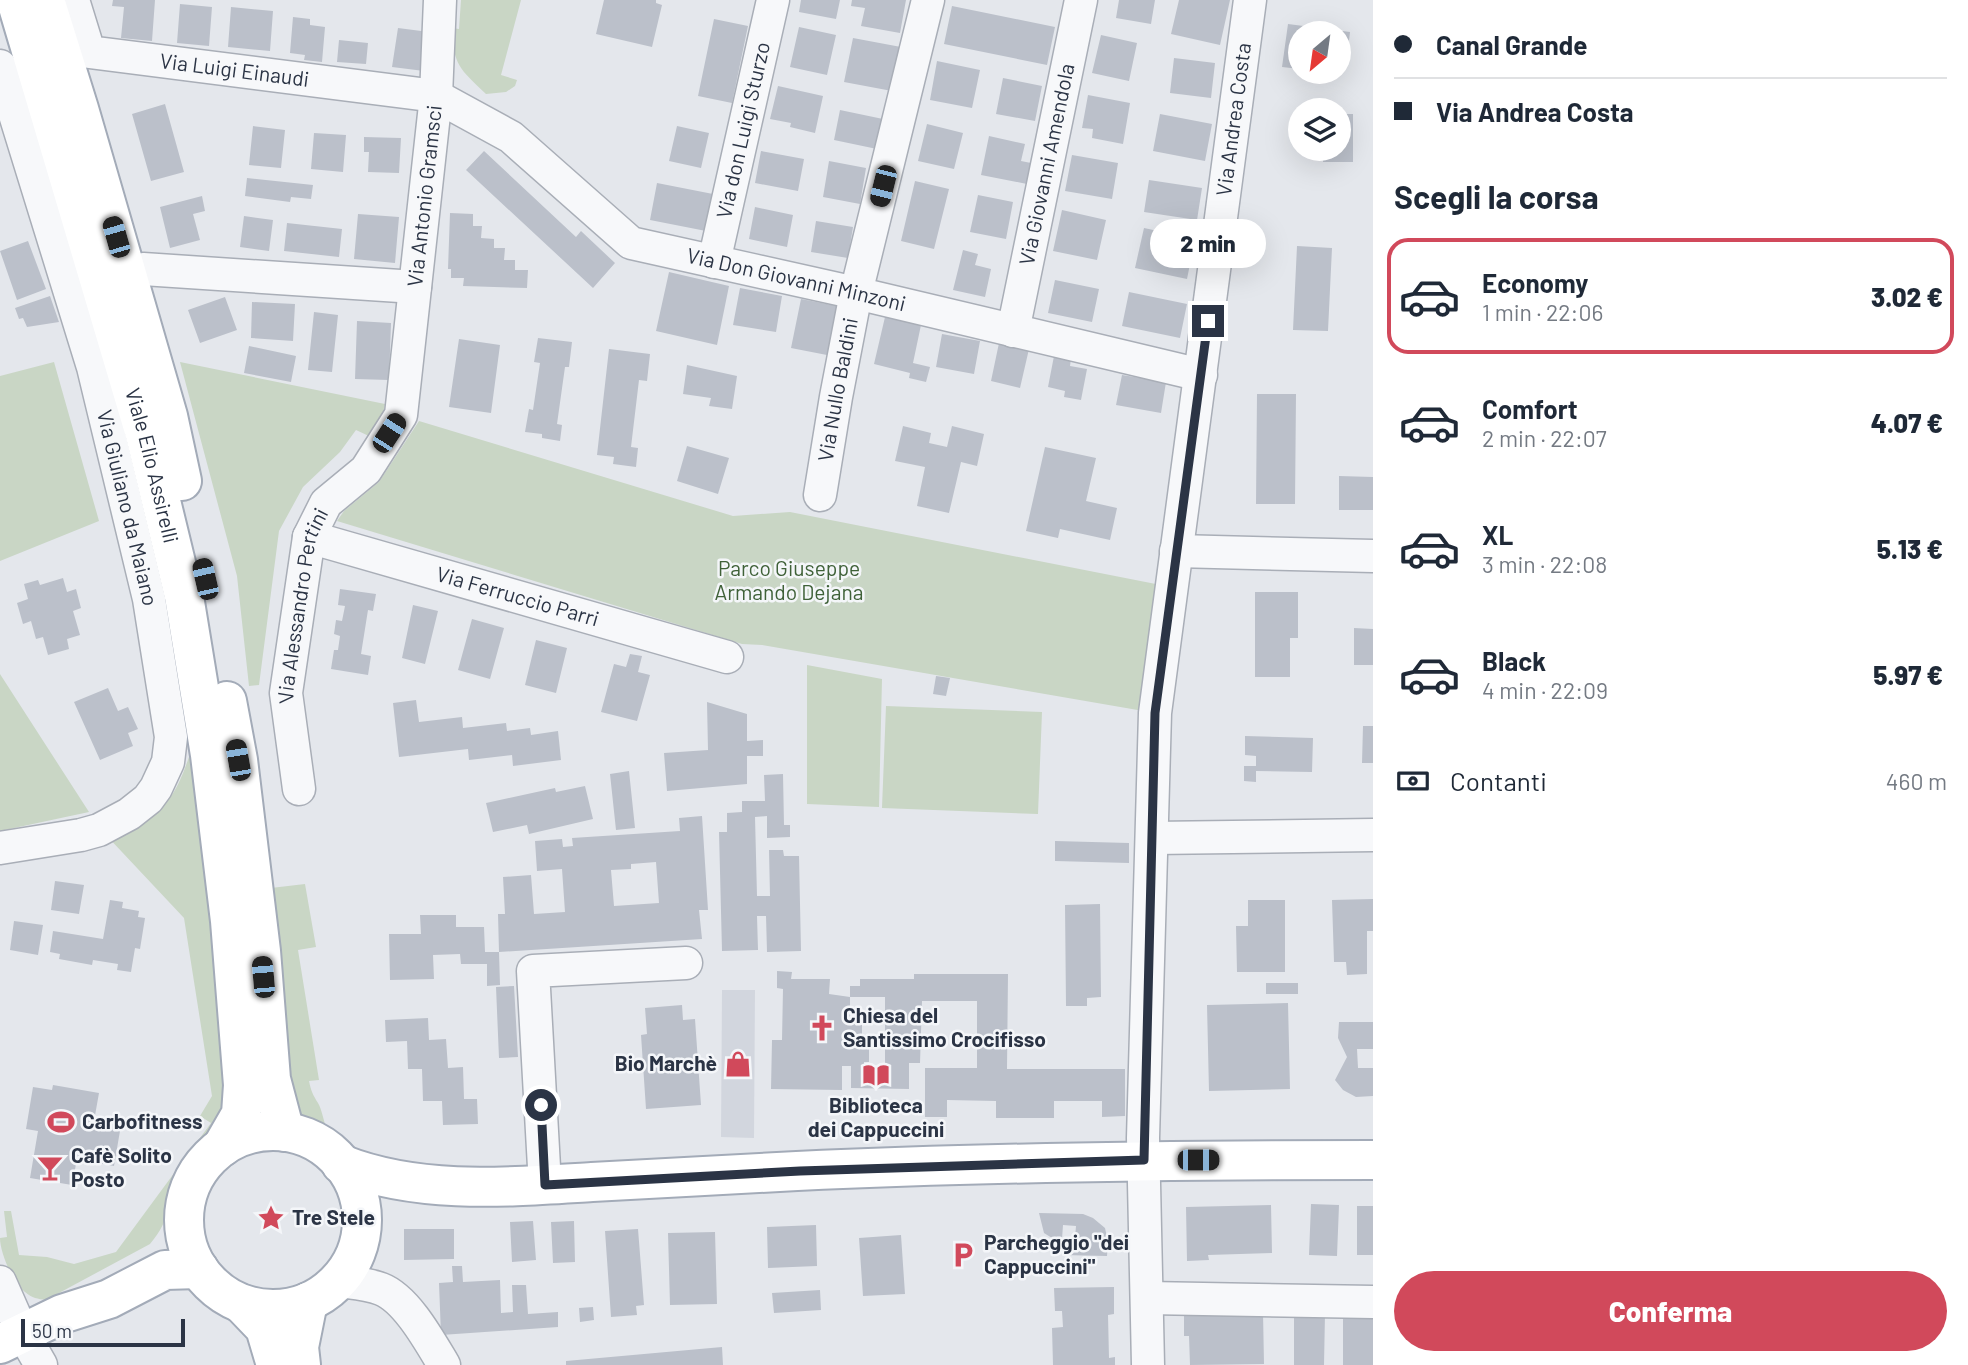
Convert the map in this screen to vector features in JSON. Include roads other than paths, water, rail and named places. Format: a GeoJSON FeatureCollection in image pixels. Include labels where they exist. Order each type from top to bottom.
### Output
{"type":"FeatureCollection","features":[{"type":"Feature","properties":{"kind":"main road","name":"Viale Elio Assirelli"},"geometry":{"type":"LineString","coordinates":[[16,0],[144,431],[184,596],[210,755],[227,893],[243,1085],[241,1114],[222,1147]]}},
{"type":"Feature","properties":{"kind":"main road","name":"Viale Elio Assirelli"},"geometry":{"type":"LineString","coordinates":[[45,0],[168,416],[205,579],[238,760],[261,951],[271,1079],[285,1132]]}},
{"type":"Feature","properties":{"kind":"main road"},"geometry":{"type":"LineString","coordinates":[[276,1365],[265,1328],[242,1304],[218,1290],[199,1269],[187,1244],[184,1216],[189,1189],[202,1165],[222,1147],[241,1137],[262,1132],[285,1132],[325,1148],[341,1164],[353,1182],[360,1202],[362,1223],[355,1254],[323,1292],[299,1347],[301,1365]]}},
{"type":"Feature","properties":{"kind":"main road"},"geometry":{"type":"LineString","coordinates":[[341,1164],[366,1174],[398,1181],[473,1186],[545,1185],[800,1171],[1144,1160],[1373,1160]]}},
{"type":"Feature","properties":{"kind":"main road"},"geometry":{"type":"LineString","coordinates":[[362,1223],[385,1199],[473,1186]]}},
{"type":"Feature","properties":{"kind":"main road"},"geometry":{"type":"LineString","coordinates":[[34,1339],[100,1282],[157,1249],[184,1216]]}},
{"type":"Feature","properties":{"kind":"main road"},"geometry":{"type":"LineString","coordinates":[[34,1339],[166,1270],[199,1269]]}},
{"type":"Feature","properties":{"kind":"main road"},"geometry":{"type":"LineString","coordinates":[[242,1304],[264,1309],[286,1308],[323,1292]]}},
{"type":"Feature","properties":{"kind":"street","name":"Via Luigi Einaudi"},"geometry":{"type":"LineString","coordinates":[[73,0],[89,52],[436,96]]}},
{"type":"Feature","properties":{"kind":"street","name":"Via Antonio Gramsci"},"geometry":{"type":"LineString","coordinates":[[143,269],[415,287],[436,96],[440,0]]}},
{"type":"Feature","properties":{"kind":"street","name":"Via don Luigi Sturzo"},"geometry":{"type":"LineString","coordinates":[[714,262],[773,0]]}},
{"type":"Feature","properties":{"kind":"street","name":"Via Nullo Baldini"},"geometry":{"type":"LineString","coordinates":[[820,495],[856,293],[928,0]]}},
{"type":"Feature","properties":{"kind":"street","name":"Via Giovanni Amendola"},"geometry":{"type":"LineString","coordinates":[[1013,331],[1081,0]]}},
{"type":"Feature","properties":{"kind":"street","name":"Via Andrea Costa"},"geometry":{"type":"LineString","coordinates":[[1149,1365],[1144,1160],[1155,713],[1250,0]]}},
{"type":"Feature","properties":{"kind":"street","name":"Via Giuliano da Maiano"},"geometry":{"type":"LineString","coordinates":[[0,66],[93,367],[149,599],[171,737],[168,762],[156,788],[148,799],[129,814],[99,830],[81,835],[0,848]]}},
{"type":"Feature","properties":{"kind":"street","name":"Via Don Giovanni Minzoni"},"geometry":{"type":"LineString","coordinates":[[436,96],[511,136],[631,243],[1201,375]]}},
{"type":"Feature","properties":{"kind":"street","name":"Via Alessandro Pertini"},"geometry":{"type":"LineString","coordinates":[[299,789],[286,693],[309,537],[326,503],[366,470],[401,415],[415,287]]}},
{"type":"Feature","properties":{"kind":"street","name":"Via Ferruccio Parri"},"geometry":{"type":"LineString","coordinates":[[309,537],[727,657]]}},
{"type":"Feature","properties":{"kind":"street"},"geometry":{"type":"LineString","coordinates":[[1176,551],[1373,556]]}},
{"type":"Feature","properties":{"kind":"street"},"geometry":{"type":"LineString","coordinates":[[1153,838],[1373,835]]}},
{"type":"Feature","properties":{"kind":"street"},"geometry":{"type":"LineString","coordinates":[[545,1185],[533,971],[686,962]]}},
{"type":"Feature","properties":{"kind":"street"},"geometry":{"type":"LineString","coordinates":[[0,1282],[34,1339]]}},
{"type":"Feature","properties":{"kind":"street"},"geometry":{"type":"LineString","coordinates":[[323,1292],[382,1289],[394,1296],[408,1310],[440,1364]]}},
{"type":"Feature","properties":{"kind":"street"},"geometry":{"type":"LineString","coordinates":[[1148,1298],[1373,1302]]}},
{"type":"Feature","properties":{"kind":"place","name":"Chiesa del Santissimo Crocifisso"},"geometry":{"type":"Point","coordinates":[822,1028]}},
{"type":"Feature","properties":{"kind":"place","name":"Bio Marchè"},"geometry":{"type":"Point","coordinates":[738,1064]}},
{"type":"Feature","properties":{"kind":"place","name":"Biblioteca dei Cappuccini"},"geometry":{"type":"Point","coordinates":[876,1075]}},
{"type":"Feature","properties":{"kind":"place","name":"Carbofitness"},"geometry":{"type":"Point","coordinates":[61,1122]}},
{"type":"Feature","properties":{"kind":"place","name":"Cafè Solito Posto"},"geometry":{"type":"Point","coordinates":[50,1168]}},
{"type":"Feature","properties":{"kind":"place","name":"Tre Stele"},"geometry":{"type":"Point","coordinates":[271,1218]}},
{"type":"Feature","properties":{"kind":"place","name":"Parcheggio \"dei Cappuccini\""},"geometry":{"type":"Point","coordinates":[963,1255]}},
{"type":"Feature","properties":{"kind":"park label","name":"Parco Giuseppe Armando Dejana"},"geometry":{"type":"Point","coordinates":[789,581]}}]}
